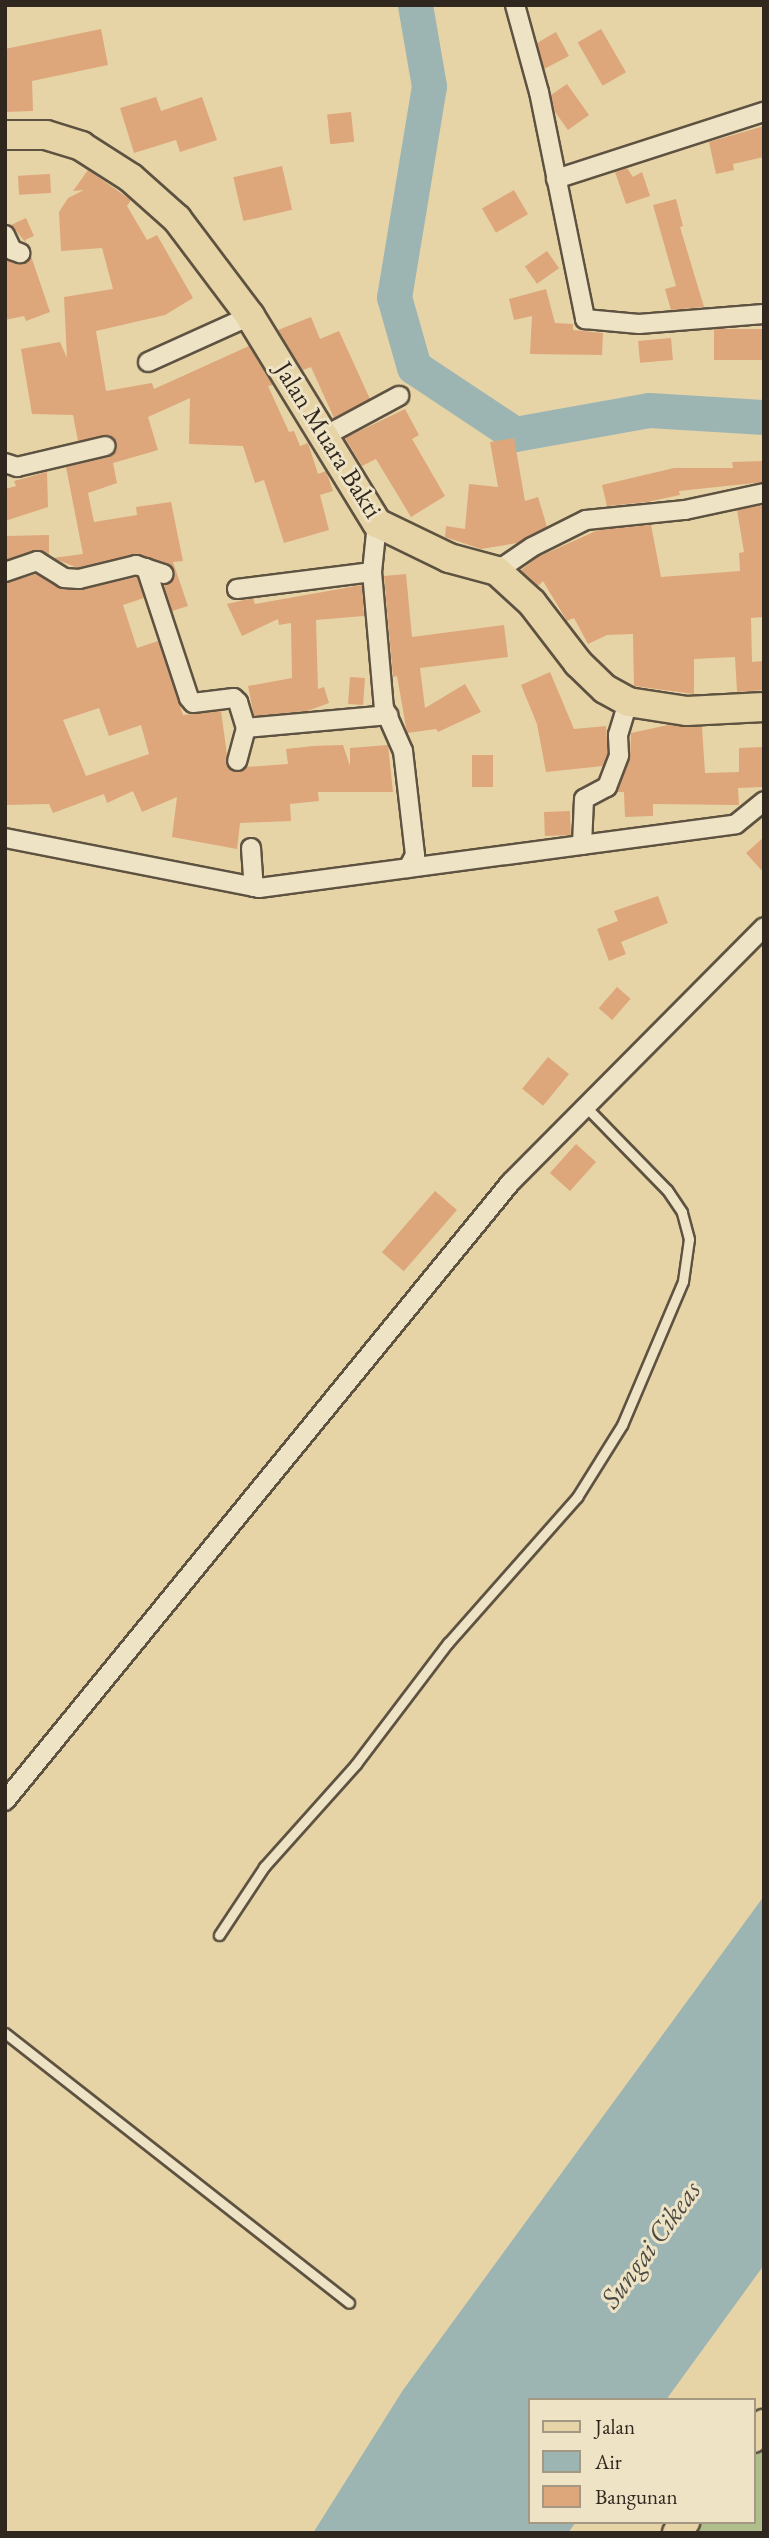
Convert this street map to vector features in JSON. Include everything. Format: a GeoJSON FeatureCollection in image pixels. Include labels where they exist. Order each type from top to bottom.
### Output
{"type":"FeatureCollection","features":[{"type":"Feature","properties":{"kind":"main road","name":"Jalan Muara Bakti"},"geometry":{"type":"LineString","coordinates":[[5,135],[64,139],[131,178],[184,227],[250,316],[321,438],[377,523],[449,558],[497,571],[532,603],[578,663],[605,689],[628,702],[687,711],[764,707]]}},
{"type":"Feature","properties":{"kind":"street"},"geometry":{"type":"LineString","coordinates":[[515,5],[556,180],[581,313],[589,322],[639,324],[764,314]]}},
{"type":"Feature","properties":{"kind":"street"},"geometry":{"type":"LineString","coordinates":[[556,180],[764,112]]}},
{"type":"Feature","properties":{"kind":"street"},"geometry":{"type":"LineString","coordinates":[[5,235],[12,250],[20,253]]}},
{"type":"Feature","properties":{"kind":"street"},"geometry":{"type":"LineString","coordinates":[[148,362],[250,316]]}},
{"type":"Feature","properties":{"kind":"street"},"geometry":{"type":"LineString","coordinates":[[321,438],[399,396]]}},
{"type":"Feature","properties":{"kind":"street"},"geometry":{"type":"LineString","coordinates":[[5,463],[17,467],[106,446]]}},
{"type":"Feature","properties":{"kind":"street"},"geometry":{"type":"LineString","coordinates":[[497,571],[532,547],[586,520],[685,510],[764,493]]}},
{"type":"Feature","properties":{"kind":"street"},"geometry":{"type":"LineString","coordinates":[[377,523],[372,572],[388,715],[403,751],[415,855],[408,868]]}},
{"type":"Feature","properties":{"kind":"street"},"geometry":{"type":"LineString","coordinates":[[5,572],[37,561],[64,578],[79,579],[123,566],[146,568],[164,574]]}},
{"type":"Feature","properties":{"kind":"street"},"geometry":{"type":"LineString","coordinates":[[146,568],[189,698],[199,703],[234,698],[246,728],[237,761]]}},
{"type":"Feature","properties":{"kind":"street"},"geometry":{"type":"LineString","coordinates":[[237,589],[372,572]]}},
{"type":"Feature","properties":{"kind":"street"},"geometry":{"type":"LineString","coordinates":[[582,845],[584,799],[607,787],[619,755],[618,735],[628,702]]}},
{"type":"Feature","properties":{"kind":"street"},"geometry":{"type":"LineString","coordinates":[[246,728],[388,715]]}},
{"type":"Feature","properties":{"kind":"street"},"geometry":{"type":"LineString","coordinates":[[5,838],[254,887],[736,824],[764,801]]}},
{"type":"Feature","properties":{"kind":"street"},"geometry":{"type":"LineString","coordinates":[[251,848],[254,887]]}},
{"type":"Feature","properties":{"kind":"street"},"geometry":{"type":"LineString","coordinates":[[5,1801],[511,1182],[583,1105],[764,927]]}},
{"type":"Feature","properties":{"kind":"lane"},"geometry":{"type":"LineString","coordinates":[[219,1935],[264,1867],[356,1765],[448,1643],[577,1497],[622,1425],[683,1281],[689,1239],[682,1212],[667,1190],[583,1105]]}},
{"type":"Feature","properties":{"kind":"lane"},"geometry":{"type":"LineString","coordinates":[[5,2033],[349,2303]]}},
{"type":"Feature","properties":{"kind":"green space"},"geometry":{"type":"Polygon","coordinates":[[[764,2425],[764,2533],[677,2533],[684,2524],[755,2524],[755,2436],[764,2425]]]}},
{"type":"Feature","properties":{"kind":"water","name":"Sungai Cikeas"},"geometry":{"type":"Polygon","coordinates":[[[764,1896],[764,2265],[667,2398],[528,2398],[528,2524],[575,2524],[568,2533],[313,2533],[403,2390],[764,1896]]]}},
{"type":"Feature","properties":{"kind":"building"},"geometry":{"type":"Polygon","coordinates":[[[101,29],[108,65],[32,81],[33,111],[5,112],[5,49],[101,29]]]}},
{"type":"Feature","properties":{"kind":"building"},"geometry":{"type":"Polygon","coordinates":[[[601,29],[626,72],[603,86],[578,42],[601,29]]]}},
{"type":"Feature","properties":{"kind":"building"},"geometry":{"type":"Polygon","coordinates":[[[556,32],[569,56],[544,69],[537,43],[556,32]]]}},
{"type":"Feature","properties":{"kind":"building"},"geometry":{"type":"Polygon","coordinates":[[[567,84],[589,115],[568,130],[555,112],[551,95],[567,84]]]}},
{"type":"Feature","properties":{"kind":"building"},"geometry":{"type":"Polygon","coordinates":[[[156,97],[161,111],[202,97],[217,140],[180,152],[176,140],[134,153],[120,108],[156,97]]]}},
{"type":"Feature","properties":{"kind":"building"},"geometry":{"type":"Polygon","coordinates":[[[351,112],[354,142],[330,144],[327,115],[351,112]]]}},
{"type":"Feature","properties":{"kind":"building"},"geometry":{"type":"Polygon","coordinates":[[[764,126],[764,157],[733,164],[734,170],[716,174],[709,142],[764,126]]]}},
{"type":"Feature","properties":{"kind":"building"},"geometry":{"type":"Polygon","coordinates":[[[282,166],[292,210],[243,221],[233,177],[282,166]]]}},
{"type":"Feature","properties":{"kind":"building"},"geometry":{"type":"Polygon","coordinates":[[[627,168],[633,177],[642,172],[650,196],[626,204],[615,172],[627,168]]]}},
{"type":"Feature","properties":{"kind":"building"},"geometry":{"type":"Polygon","coordinates":[[[88,170],[131,200],[127,206],[147,240],[157,235],[193,298],[165,315],[96,331],[106,391],[152,383],[154,389],[249,346],[273,385],[268,386],[289,432],[294,431],[300,446],[308,443],[318,474],[326,471],[333,491],[320,495],[329,530],[284,543],[264,480],[255,483],[243,446],[189,444],[190,398],[148,417],[158,450],[113,463],[117,483],[88,493],[94,522],[137,515],[136,507],[171,502],[183,561],[173,562],[188,606],[172,611],[164,585],[172,582],[175,572],[167,563],[134,554],[78,568],[53,558],[83,554],[66,467],[109,457],[117,449],[109,435],[78,441],[73,415],[32,414],[21,349],[60,342],[67,358],[64,297],[113,289],[102,248],[61,251],[59,212],[68,198],[84,190],[73,191],[88,170]]]}},
{"type":"Feature","properties":{"kind":"building"},"geometry":{"type":"Polygon","coordinates":[[[50,174],[51,193],[19,195],[18,176],[50,174]]]}},
{"type":"Feature","properties":{"kind":"building"},"geometry":{"type":"Polygon","coordinates":[[[514,190],[528,214],[496,233],[482,209],[514,190]]]}},
{"type":"Feature","properties":{"kind":"building"},"geometry":{"type":"Polygon","coordinates":[[[676,199],[683,226],[680,227],[704,307],[671,310],[665,289],[676,286],[653,205],[676,199]]]}},
{"type":"Feature","properties":{"kind":"building"},"geometry":{"type":"Polygon","coordinates":[[[26,218],[34,236],[25,240],[27,244],[11,225],[26,218]]]}},
{"type":"Feature","properties":{"kind":"building"},"geometry":{"type":"Polygon","coordinates":[[[547,251],[559,268],[537,284],[525,266],[547,251]]]}},
{"type":"Feature","properties":{"kind":"building"},"geometry":{"type":"Polygon","coordinates":[[[31,256],[50,312],[26,321],[24,316],[5,320],[5,258],[21,264],[31,256]]]}},
{"type":"Feature","properties":{"kind":"building"},"geometry":{"type":"Polygon","coordinates":[[[546,289],[555,323],[573,324],[573,330],[603,333],[602,355],[530,354],[532,316],[514,320],[509,299],[546,289]]]}},
{"type":"Feature","properties":{"kind":"building"},"geometry":{"type":"Polygon","coordinates":[[[311,317],[320,339],[339,331],[370,399],[334,418],[311,367],[303,370],[278,330],[311,317]]]}},
{"type":"Feature","properties":{"kind":"building"},"geometry":{"type":"Polygon","coordinates":[[[714,329],[764,329],[764,360],[714,360],[714,329]]]}},
{"type":"Feature","properties":{"kind":"building"},"geometry":{"type":"Polygon","coordinates":[[[671,338],[673,360],[640,363],[638,341],[671,338]]]}},
{"type":"Feature","properties":{"kind":"building"},"geometry":{"type":"Polygon","coordinates":[[[405,409],[419,435],[412,439],[445,496],[411,517],[376,459],[362,466],[345,438],[405,409]]]}},
{"type":"Feature","properties":{"kind":"building"},"geometry":{"type":"Polygon","coordinates":[[[514,438],[525,501],[538,497],[547,527],[517,543],[481,549],[445,537],[446,526],[465,529],[469,484],[498,487],[490,442],[514,438]]]}},
{"type":"Feature","properties":{"kind":"building"},"geometry":{"type":"Polygon","coordinates":[[[763,461],[764,482],[679,491],[680,495],[647,502],[607,506],[602,485],[674,468],[733,468],[732,462],[763,461]]]}},
{"type":"Feature","properties":{"kind":"building"},"geometry":{"type":"Polygon","coordinates":[[[47,472],[48,507],[5,521],[5,489],[16,486],[14,481],[47,472]]]}},
{"type":"Feature","properties":{"kind":"building"},"geometry":{"type":"Polygon","coordinates":[[[764,505],[764,617],[751,618],[752,662],[763,661],[764,690],[737,692],[735,657],[694,659],[694,694],[634,686],[633,634],[607,635],[588,644],[574,618],[567,621],[543,581],[538,586],[521,570],[538,557],[598,530],[651,525],[661,577],[740,571],[739,553],[744,552],[737,510],[764,505]]]}},
{"type":"Feature","properties":{"kind":"building"},"geometry":{"type":"Polygon","coordinates":[[[49,535],[49,555],[38,550],[5,560],[5,536],[49,535]]]}},
{"type":"Feature","properties":{"kind":"building"},"geometry":{"type":"Polygon","coordinates":[[[36,574],[59,588],[78,590],[137,577],[144,598],[123,605],[137,648],[158,641],[183,715],[221,711],[229,769],[239,772],[246,767],[288,764],[286,749],[343,745],[350,766],[350,748],[388,745],[393,792],[318,792],[319,801],[290,804],[291,821],[240,823],[237,849],[172,837],[177,797],[142,812],[133,791],[107,803],[104,794],[53,813],[49,804],[5,805],[5,583],[36,574]],[[99,708],[63,720],[86,776],[149,754],[141,725],[109,736],[99,708]]]}},
{"type":"Feature","properties":{"kind":"building"},"geometry":{"type":"Polygon","coordinates":[[[406,574],[412,637],[504,625],[508,657],[420,668],[425,708],[465,684],[481,712],[438,732],[436,729],[407,733],[397,676],[393,677],[384,576],[406,574]]]}},
{"type":"Feature","properties":{"kind":"building"},"geometry":{"type":"Polygon","coordinates":[[[362,585],[364,616],[316,620],[318,689],[324,687],[329,703],[307,711],[254,716],[248,686],[292,678],[291,623],[279,625],[278,619],[242,636],[227,604],[253,598],[255,604],[362,585]]]}},
{"type":"Feature","properties":{"kind":"building"},"geometry":{"type":"Polygon","coordinates":[[[550,672],[574,729],[606,726],[608,753],[603,766],[546,772],[537,724],[521,685],[550,672]]]}},
{"type":"Feature","properties":{"kind":"building"},"geometry":{"type":"Polygon","coordinates":[[[350,677],[365,678],[363,705],[348,704],[350,677]]]}},
{"type":"Feature","properties":{"kind":"building"},"geometry":{"type":"Polygon","coordinates":[[[668,725],[702,727],[705,773],[739,772],[739,748],[764,747],[764,787],[738,788],[739,805],[653,804],[653,816],[625,817],[624,792],[617,792],[630,758],[631,733],[668,725]]]}},
{"type":"Feature","properties":{"kind":"building"},"geometry":{"type":"Polygon","coordinates":[[[472,755],[493,755],[493,787],[472,787],[472,755]]]}},
{"type":"Feature","properties":{"kind":"building"},"geometry":{"type":"Polygon","coordinates":[[[570,811],[571,835],[545,836],[544,812],[570,811]]]}},
{"type":"Feature","properties":{"kind":"building"},"geometry":{"type":"Polygon","coordinates":[[[764,837],[764,873],[746,853],[764,837]]]}},
{"type":"Feature","properties":{"kind":"building"},"geometry":{"type":"Polygon","coordinates":[[[658,896],[668,923],[621,942],[626,954],[609,961],[597,929],[618,921],[614,911],[658,896]]]}},
{"type":"Feature","properties":{"kind":"building"},"geometry":{"type":"Polygon","coordinates":[[[617,987],[631,999],[612,1020],[599,1008],[617,987]]]}},
{"type":"Feature","properties":{"kind":"building"},"geometry":{"type":"Polygon","coordinates":[[[548,1057],[569,1074],[543,1106],[522,1089],[548,1057]]]}},
{"type":"Feature","properties":{"kind":"building"},"geometry":{"type":"Polygon","coordinates":[[[576,1144],[596,1162],[570,1191],[550,1173],[576,1144]]]}},
{"type":"Feature","properties":{"kind":"building"},"geometry":{"type":"Polygon","coordinates":[[[435,1191],[457,1210],[404,1271],[382,1252],[435,1191]]]}},
{"type":"Feature","properties":{"kind":"waterway"},"geometry":{"type":"LineString","coordinates":[[415,5],[429,86],[394,297],[414,367],[515,434],[649,410],[764,417]]}}]}
